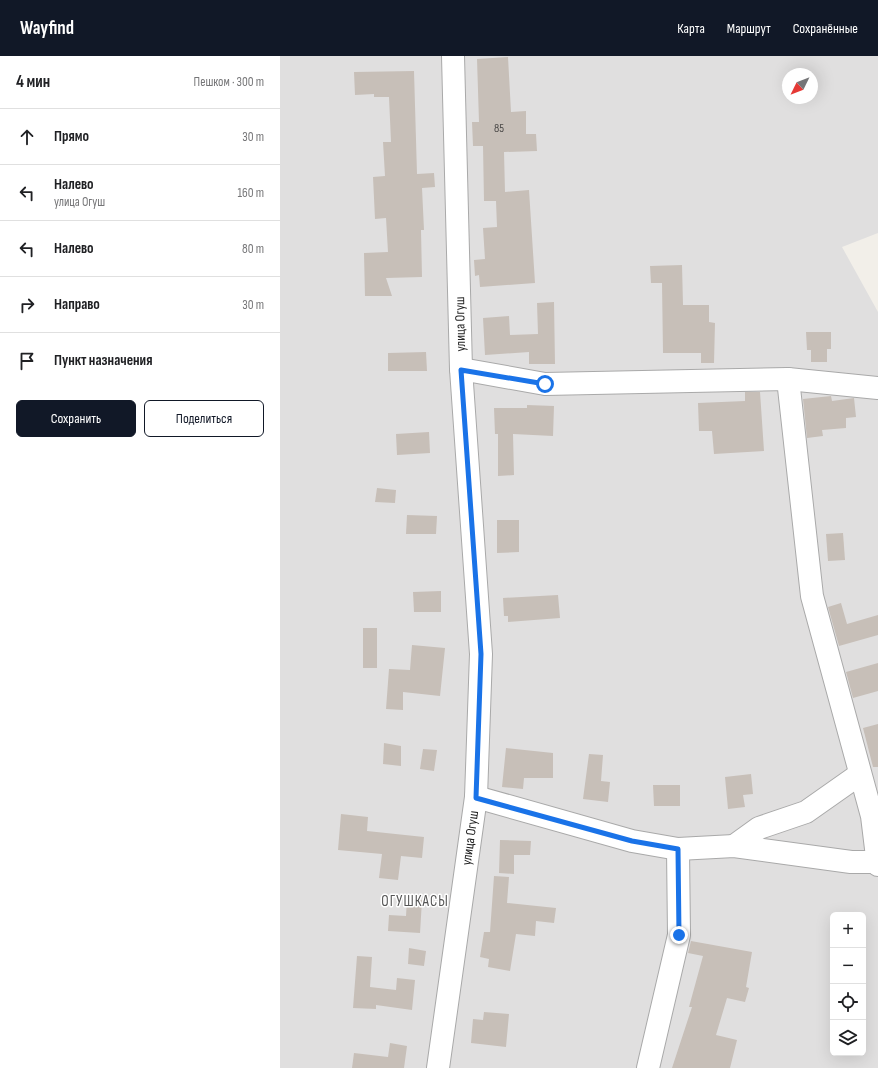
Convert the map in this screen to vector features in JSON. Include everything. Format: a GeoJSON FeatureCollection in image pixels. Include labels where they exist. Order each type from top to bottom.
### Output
{"type":"FeatureCollection","features":[{"type":"Feature","properties":{"kind":"street","name":"улица Огуш"},"geometry":{"type":"LineString","coordinates":[[438,1068],[476,798],[481,654],[461,370],[453,56]]}},
{"type":"Feature","properties":{"kind":"street"},"geometry":{"type":"LineString","coordinates":[[461,370],[545,384],[788,379],[878,388]]}},
{"type":"Feature","properties":{"kind":"street"},"geometry":{"type":"LineString","coordinates":[[476,798],[632,841],[678,849],[734,846],[852,862],[877,863],[872,816],[812,596],[788,379]]}},
{"type":"Feature","properties":{"kind":"street"},"geometry":{"type":"LineString","coordinates":[[734,846],[759,828],[806,812],[860,774]]}},
{"type":"Feature","properties":{"kind":"street"},"geometry":{"type":"LineString","coordinates":[[648,1068],[679,935],[678,849]]}},
{"type":"Feature","properties":{"kind":"shaded area"},"geometry":{"type":"Polygon","coordinates":[[[280,56],[878,56],[878,233],[842,247],[878,312],[878,1068],[280,1068],[280,56]]]}},
{"type":"Feature","properties":{"kind":"building"},"geometry":{"type":"Polygon","coordinates":[[[508,57],[511,112],[526,111],[526,134],[536,134],[537,151],[504,152],[505,192],[529,190],[535,283],[480,287],[479,275],[475,276],[474,260],[485,259],[483,228],[497,227],[496,201],[484,201],[483,146],[473,146],[472,122],[479,122],[477,59],[508,57]]]}},
{"type":"Feature","properties":{"kind":"building"},"geometry":{"type":"Polygon","coordinates":[[[414,71],[417,174],[434,173],[435,187],[422,188],[424,230],[421,230],[422,277],[386,278],[392,296],[365,296],[364,253],[388,252],[386,218],[375,219],[373,177],[385,176],[383,142],[391,142],[389,97],[374,97],[374,94],[355,95],[354,72],[414,71]]]}},
{"type":"Feature","properties":{"kind":"building"},"geometry":{"type":"Polygon","coordinates":[[[682,265],[683,305],[709,305],[709,322],[715,323],[714,363],[701,363],[701,353],[663,353],[662,283],[651,283],[650,266],[682,265]]]}},
{"type":"Feature","properties":{"kind":"building"},"geometry":{"type":"Polygon","coordinates":[[[554,302],[555,364],[529,364],[529,352],[485,355],[483,318],[509,316],[510,335],[538,334],[537,303],[554,302]]]}},
{"type":"Feature","properties":{"kind":"building"},"geometry":{"type":"Polygon","coordinates":[[[806,332],[831,332],[831,349],[827,349],[827,362],[811,362],[811,350],[807,350],[806,332]]]}},
{"type":"Feature","properties":{"kind":"building"},"geometry":{"type":"Polygon","coordinates":[[[426,352],[427,371],[388,371],[388,353],[426,352]]]}},
{"type":"Feature","properties":{"kind":"building"},"geometry":{"type":"Polygon","coordinates":[[[745,392],[760,392],[764,451],[714,454],[712,431],[699,431],[698,403],[745,401],[745,392]]]}},
{"type":"Feature","properties":{"kind":"building"},"geometry":{"type":"Polygon","coordinates":[[[831,396],[832,401],[854,398],[856,417],[846,418],[846,428],[822,430],[823,436],[807,438],[803,399],[831,396]]]}},
{"type":"Feature","properties":{"kind":"building"},"geometry":{"type":"Polygon","coordinates":[[[527,405],[554,406],[553,436],[513,434],[514,475],[498,476],[498,434],[495,434],[494,408],[527,408],[527,405]]]}},
{"type":"Feature","properties":{"kind":"building"},"geometry":{"type":"Polygon","coordinates":[[[429,432],[430,453],[397,455],[396,434],[429,432]]]}},
{"type":"Feature","properties":{"kind":"building"},"geometry":{"type":"Polygon","coordinates":[[[377,488],[396,490],[395,503],[375,502],[377,488]]]}},
{"type":"Feature","properties":{"kind":"building"},"geometry":{"type":"Polygon","coordinates":[[[407,515],[437,516],[436,534],[406,534],[407,515]]]}},
{"type":"Feature","properties":{"kind":"building"},"geometry":{"type":"Polygon","coordinates":[[[497,520],[519,520],[519,552],[497,553],[497,520]]]}},
{"type":"Feature","properties":{"kind":"building"},"geometry":{"type":"Polygon","coordinates":[[[843,533],[845,560],[828,561],[826,534],[843,533]]]}},
{"type":"Feature","properties":{"kind":"building"},"geometry":{"type":"Polygon","coordinates":[[[441,591],[441,612],[414,612],[413,592],[441,591]]]}},
{"type":"Feature","properties":{"kind":"building"},"geometry":{"type":"Polygon","coordinates":[[[558,595],[560,618],[508,622],[508,616],[504,616],[503,598],[558,595]]]}},
{"type":"Feature","properties":{"kind":"building"},"geometry":{"type":"Polygon","coordinates":[[[841,603],[847,624],[878,615],[878,635],[839,646],[828,607],[841,603]]]}},
{"type":"Feature","properties":{"kind":"building"},"geometry":{"type":"Polygon","coordinates":[[[363,628],[377,628],[377,668],[363,668],[363,628]]]}},
{"type":"Feature","properties":{"kind":"building"},"geometry":{"type":"Polygon","coordinates":[[[412,645],[445,648],[440,696],[403,692],[403,710],[386,709],[389,669],[410,670],[412,645]]]}},
{"type":"Feature","properties":{"kind":"building"},"geometry":{"type":"Polygon","coordinates":[[[878,663],[878,691],[853,698],[846,672],[878,663]]]}},
{"type":"Feature","properties":{"kind":"building"},"geometry":{"type":"Polygon","coordinates":[[[878,724],[878,767],[873,767],[863,728],[878,724]]]}},
{"type":"Feature","properties":{"kind":"building"},"geometry":{"type":"Polygon","coordinates":[[[384,743],[401,746],[401,766],[383,764],[384,743]]]}},
{"type":"Feature","properties":{"kind":"building"},"geometry":{"type":"Polygon","coordinates":[[[506,748],[553,753],[553,778],[524,778],[523,789],[502,787],[506,748]]]}},
{"type":"Feature","properties":{"kind":"building"},"geometry":{"type":"Polygon","coordinates":[[[423,749],[437,750],[434,771],[420,769],[423,749]]]}},
{"type":"Feature","properties":{"kind":"building"},"geometry":{"type":"Polygon","coordinates":[[[589,754],[603,755],[601,781],[610,782],[608,802],[583,799],[589,754]]]}},
{"type":"Feature","properties":{"kind":"building"},"geometry":{"type":"Polygon","coordinates":[[[751,774],[753,794],[743,795],[745,807],[728,809],[725,777],[751,774]]]}},
{"type":"Feature","properties":{"kind":"building"},"geometry":{"type":"Polygon","coordinates":[[[653,785],[680,785],[680,806],[654,806],[653,785]]]}},
{"type":"Feature","properties":{"kind":"building"},"geometry":{"type":"Polygon","coordinates":[[[341,814],[368,817],[367,831],[424,837],[422,858],[401,856],[398,880],[379,878],[382,854],[338,850],[341,814]]]}},
{"type":"Feature","properties":{"kind":"building"},"geometry":{"type":"Polygon","coordinates":[[[500,840],[531,841],[530,855],[514,855],[514,874],[499,873],[500,840]]]}},
{"type":"Feature","properties":{"kind":"building"},"geometry":{"type":"Polygon","coordinates":[[[494,876],[509,877],[507,903],[556,908],[554,923],[536,921],[535,936],[516,934],[510,971],[488,967],[489,959],[480,957],[484,932],[490,932],[494,876]]]}},
{"type":"Feature","properties":{"kind":"building"},"geometry":{"type":"Polygon","coordinates":[[[407,899],[422,900],[420,933],[388,931],[389,915],[406,916],[407,899]]]}},
{"type":"Feature","properties":{"kind":"building"},"geometry":{"type":"Polygon","coordinates":[[[691,941],[752,952],[746,987],[749,988],[745,1002],[727,998],[716,1035],[737,1040],[730,1068],[672,1068],[692,1007],[689,1007],[703,956],[688,953],[691,941]]]}},
{"type":"Feature","properties":{"kind":"building"},"geometry":{"type":"Polygon","coordinates":[[[409,948],[426,951],[424,966],[408,964],[409,948]]]}},
{"type":"Feature","properties":{"kind":"building"},"geometry":{"type":"Polygon","coordinates":[[[357,956],[372,957],[370,987],[396,990],[397,978],[415,980],[412,1010],[376,1005],[376,1009],[353,1008],[357,956]]]}},
{"type":"Feature","properties":{"kind":"building"},"geometry":{"type":"Polygon","coordinates":[[[484,1012],[509,1014],[506,1047],[471,1043],[473,1019],[483,1020],[484,1012]]]}},
{"type":"Feature","properties":{"kind":"building"},"geometry":{"type":"Polygon","coordinates":[[[390,1043],[407,1046],[404,1068],[352,1068],[354,1053],[388,1057],[390,1043]]]}},
{"type":"Feature","properties":{"kind":"district","name":"ОГУШКАСЫ"},"geometry":{"type":"Point","coordinates":[415,901]}},
{"type":"Feature","properties":{"kind":"route"},"geometry":{"type":"LineString","coordinates":[[545,384],[461,370],[481,654],[476,798],[632,841],[678,849],[679,935]]}}]}
